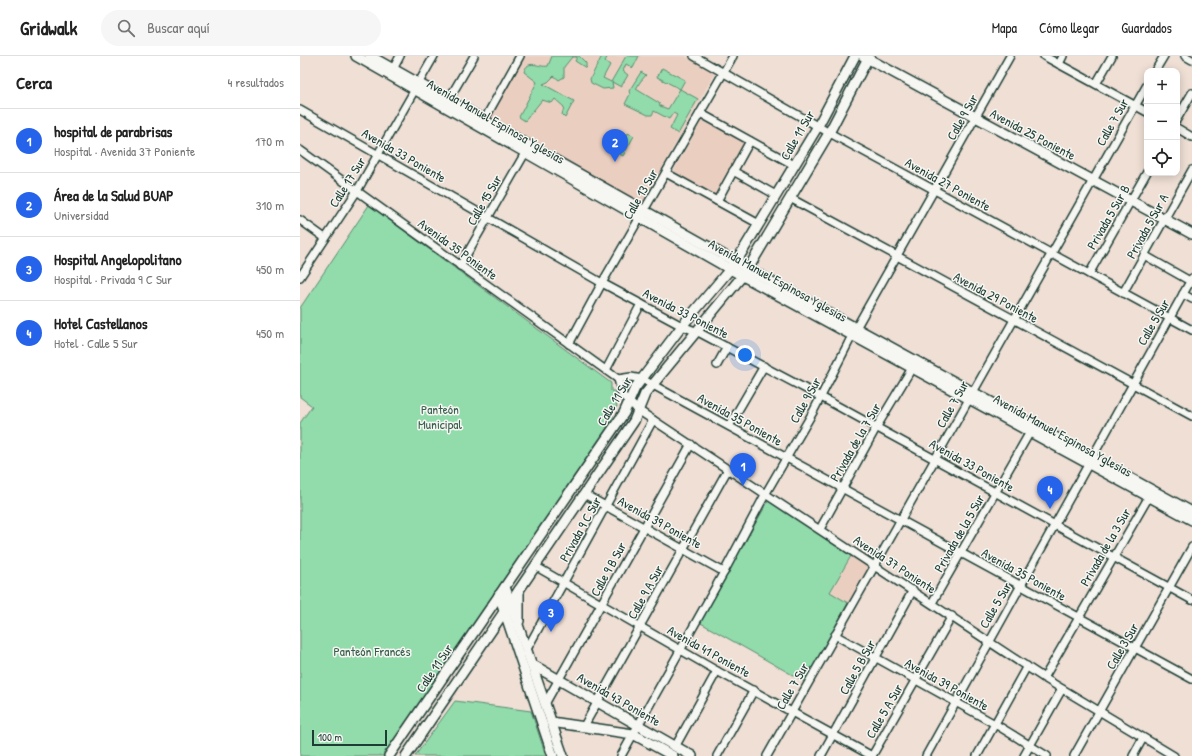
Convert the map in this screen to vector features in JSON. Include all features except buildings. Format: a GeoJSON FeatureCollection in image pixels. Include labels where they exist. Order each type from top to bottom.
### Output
{"type":"FeatureCollection","features":[{"type":"Feature","properties":{"kind":"main road","name":"Avenida Manuel Espinosa Yglesias"},"geometry":{"type":"LineString","coordinates":[[356,56],[417,86],[733,266],[1150,493],[1192,520]]}},
{"type":"Feature","properties":{"kind":"main road","name":"Avenida Manuel Espinosa Yglesias"},"geometry":{"type":"LineString","coordinates":[[370,56],[391,72]]}},
{"type":"Feature","properties":{"kind":"main road","name":"Calle 11 Sur"},"geometry":{"type":"LineString","coordinates":[[390,756],[624,413],[635,388],[682,326],[733,266],[818,126],[855,56]]}},
{"type":"Feature","properties":{"kind":"main road","name":"Calle 11 Sur"},"geometry":{"type":"LineString","coordinates":[[406,756],[634,421],[645,394],[656,387],[660,376],[698,332],[746,272],[829,132],[866,57]]}},
{"type":"Feature","properties":{"kind":"main road","name":"Avenida 25 Poniente"},"geometry":{"type":"LineString","coordinates":[[866,57],[1192,234]]}},
{"type":"Feature","properties":{"kind":"main road","name":"Avenida Manuel Espinosa Yglesias"},"geometry":{"type":"LineString","coordinates":[[854,332],[912,368],[970,395],[1030,432],[1090,460]]}},
{"type":"Feature","properties":{"kind":"main road","name":"Avenida Manuel Espinosa Yglesias"},"geometry":{"type":"LineString","coordinates":[[1150,493],[1192,512]]}},
{"type":"Feature","properties":{"kind":"main road"},"geometry":{"type":"LineString","coordinates":[[505,587],[564,756]]}},
{"type":"Feature","properties":{"kind":"main road"},"geometry":{"type":"LineString","coordinates":[[519,590],[519,628]]}},
{"type":"Feature","properties":{"kind":"main road"},"geometry":{"type":"LineString","coordinates":[[500,595],[553,756]]}},
{"type":"Feature","properties":{"kind":"main road","name":"Avenida 43 Poniente"},"geometry":{"type":"LineString","coordinates":[[532,665],[638,725],[672,753]]}},
{"type":"Feature","properties":{"kind":"main road","name":"Avenida 43 Poniente"},"geometry":{"type":"LineString","coordinates":[[552,722],[633,734],[672,753],[692,756]]}},
{"type":"Feature","properties":{"kind":"street"},"geometry":{"type":"LineString","coordinates":[[391,72],[400,56]]}},
{"type":"Feature","properties":{"kind":"street","name":"Calle 17 Sur"},"geometry":{"type":"LineString","coordinates":[[301,272],[356,191],[434,56]]}},
{"type":"Feature","properties":{"kind":"street"},"geometry":{"type":"LineString","coordinates":[[447,103],[474,56]]}},
{"type":"Feature","properties":{"kind":"street"},"geometry":{"type":"LineString","coordinates":[[482,124],[520,56]]}},
{"type":"Feature","properties":{"kind":"street","name":"Avenida 27 Poniente"},"geometry":{"type":"LineString","coordinates":[[694,56],[818,126],[1192,330]]}},
{"type":"Feature","properties":{"kind":"street","name":"Calle 13 Sur"},"geometry":{"type":"LineString","coordinates":[[569,344],[602,283],[733,56]]}},
{"type":"Feature","properties":{"kind":"street","name":"Calle 9 Sur"},"geometry":{"type":"LineString","coordinates":[[621,756],[821,396],[854,332],[1010,56]]}},
{"type":"Feature","properties":{"kind":"street"},"geometry":{"type":"LineString","coordinates":[[1044,56],[1144,110]]}},
{"type":"Feature","properties":{"kind":"street"},"geometry":{"type":"LineString","coordinates":[[1059,64],[1063,56]]}},
{"type":"Feature","properties":{"kind":"street"},"geometry":{"type":"LineString","coordinates":[[1096,84],[1112,56]]}},
{"type":"Feature","properties":{"kind":"street"},"geometry":{"type":"LineString","coordinates":[[1157,68],[1164,56]]}},
{"type":"Feature","properties":{"kind":"street"},"geometry":{"type":"LineString","coordinates":[[1186,56],[1192,60]]}},
{"type":"Feature","properties":{"kind":"street","name":"Calle 7 Sur"},"geometry":{"type":"LineString","coordinates":[[767,756],[1013,319],[1052,254],[1144,90]]}},
{"type":"Feature","properties":{"kind":"street"},"geometry":{"type":"LineString","coordinates":[[1180,115],[1192,93]]}},
{"type":"Feature","properties":{"kind":"street","name":"Avenida 33 Poniente"},"geometry":{"type":"LineString","coordinates":[[300,110],[602,283],[682,326],[698,332],[821,396],[876,428],[935,458],[1192,600]]}},
{"type":"Feature","properties":{"kind":"street"},"geometry":{"type":"LineString","coordinates":[[700,113],[794,165]]}},
{"type":"Feature","properties":{"kind":"street"},"geometry":{"type":"LineString","coordinates":[[1180,130],[1192,137]]}},
{"type":"Feature","properties":{"kind":"street"},"geometry":{"type":"LineString","coordinates":[[717,201],[750,141]]}},
{"type":"Feature","properties":{"kind":"street","name":"Avenida 35 Poniente"},"geometry":{"type":"LineString","coordinates":[[300,150],[618,379],[631,377],[642,379],[1192,680]]}},
{"type":"Feature","properties":{"kind":"street","name":"Calle 15 Sur"},"geometry":{"type":"LineString","coordinates":[[460,266],[527,150]]}},
{"type":"Feature","properties":{"kind":"street","name":"Privada 5 Sur A"},"geometry":{"type":"LineString","coordinates":[[1123,293],[1164,219],[1189,183],[1192,170]]}},
{"type":"Feature","properties":{"kind":"street"},"geometry":{"type":"LineString","coordinates":[[733,171],[776,195]]}},
{"type":"Feature","properties":{"kind":"street"},"geometry":{"type":"LineString","coordinates":[[666,173],[759,224]]}},
{"type":"Feature","properties":{"kind":"street","name":"Privada 5 Sur B"},"geometry":{"type":"LineString","coordinates":[[1089,274],[1145,176]]}},
{"type":"Feature","properties":{"kind":"street","name":"Avenida 29 Poniente"},"geometry":{"type":"LineString","coordinates":[[790,198],[1192,416]]}},
{"type":"Feature","properties":{"kind":"street"},"geometry":{"type":"LineString","coordinates":[[300,220],[325,238]]}},
{"type":"Feature","properties":{"kind":"street"},"geometry":{"type":"LineString","coordinates":[[1144,255],[1191,280]]}},
{"type":"Feature","properties":{"kind":"street","name":"Calle 5 Sur"},"geometry":{"type":"LineString","coordinates":[[926,756],[989,640],[1191,280]]}},
{"type":"Feature","properties":{"kind":"street"},"geometry":{"type":"LineString","coordinates":[[1183,294],[1192,299]]}},
{"type":"Feature","properties":{"kind":"street"},"geometry":{"type":"LineString","coordinates":[[606,370],[641,304]]}},
{"type":"Feature","properties":{"kind":"street"},"geometry":{"type":"LineString","coordinates":[[717,365],[727,347]]}},
{"type":"Feature","properties":{"kind":"street"},"geometry":{"type":"LineString","coordinates":[[729,426],[764,366]]}},
{"type":"Feature","properties":{"kind":"street","name":"Privada de la 7 Sur"},"geometry":{"type":"LineString","coordinates":[[820,529],[876,428],[912,368]]}},
{"type":"Feature","properties":{"kind":"street","name":"Avenida 37 Poniente"},"geometry":{"type":"LineString","coordinates":[[618,379],[620,390],[628,403],[638,410],[989,640],[1044,678],[1098,712],[1174,756]]}},
{"type":"Feature","properties":{"kind":"street","name":"Privada 9 C Sur"},"geometry":{"type":"LineString","coordinates":[[527,649],[653,420]]}},
{"type":"Feature","properties":{"kind":"street","name":"Privada de la 5 Sur"},"geometry":{"type":"LineString","coordinates":[[932,603],[997,492],[1030,432]]}},
{"type":"Feature","properties":{"kind":"street","name":"Calle 9 B Sur"},"geometry":{"type":"LineString","coordinates":[[545,704],[690,444]]}},
{"type":"Feature","properties":{"kind":"street","name":"Calle 9 A Sur"},"geometry":{"type":"LineString","coordinates":[[584,726],[728,469]]}},
{"type":"Feature","properties":{"kind":"street","name":"Privada de la 3 Sur"},"geometry":{"type":"LineString","coordinates":[[1044,678],[1150,493]]}},
{"type":"Feature","properties":{"kind":"street","name":"Avenida 39 Poniente"},"geometry":{"type":"LineString","coordinates":[[584,494],[724,572]]}},
{"type":"Feature","properties":{"kind":"street","name":"Calle 3 Sur"},"geometry":{"type":"LineString","coordinates":[[1074,756],[1192,548]]}},
{"type":"Feature","properties":{"kind":"street","name":"Avenida 41 Poniente"},"geometry":{"type":"LineString","coordinates":[[535,566],[717,671],[872,756]]}},
{"type":"Feature","properties":{"kind":"street","name":"Calle 5 B Sur"},"geometry":{"type":"LineString","coordinates":[[821,756],[912,590]]}},
{"type":"Feature","properties":{"kind":"street","name":"Calle 5 A Sur"},"geometry":{"type":"LineString","coordinates":[[872,756],[952,616]]}},
{"type":"Feature","properties":{"kind":"street","name":"Avenida 39 Poniente"},"geometry":{"type":"LineString","coordinates":[[835,635],[995,724],[1047,756]]}},
{"type":"Feature","properties":{"kind":"street"},"geometry":{"type":"LineString","coordinates":[[977,756],[1027,666]]}},
{"type":"Feature","properties":{"kind":"street"},"geometry":{"type":"LineString","coordinates":[[672,753],[717,671]]}},
{"type":"Feature","properties":{"kind":"street"},"geometry":{"type":"LineString","coordinates":[[1024,756],[1062,689]]}},
{"type":"Feature","properties":{"kind":"street"},"geometry":{"type":"LineString","coordinates":[[717,756],[754,690]]}},
{"type":"Feature","properties":{"kind":"street"},"geometry":{"type":"LineString","coordinates":[[1132,756],[1143,738]]}},
{"type":"Feature","properties":{"kind":"shaded area"},"geometry":{"type":"Polygon","coordinates":[[[524,56],[685,56],[715,73],[642,205],[489,120],[524,56]]]}},
{"type":"Feature","properties":{"kind":"shaded area"},"geometry":{"type":"Polygon","coordinates":[[[702,119],[745,142],[746,146],[718,196],[673,172],[702,119]]]}},
{"type":"Feature","properties":{"kind":"shaded area"},"geometry":{"type":"Polygon","coordinates":[[[851,556],[869,567],[848,603],[830,592],[851,556]]]}},
{"type":"Feature","properties":{"kind":"green space"},"geometry":{"type":"Polygon","coordinates":[[[552,56],[579,56],[586,63],[586,68],[575,61],[577,57],[572,57],[564,67],[564,77],[559,80],[554,76],[548,82],[543,84],[574,101],[565,118],[562,115],[564,107],[555,99],[552,103],[542,100],[525,121],[519,117],[537,82],[524,72],[528,65],[531,64],[548,66],[552,56]]]}},
{"type":"Feature","properties":{"kind":"green space"},"geometry":{"type":"Polygon","coordinates":[[[602,56],[608,56],[605,61],[610,65],[603,78],[611,82],[626,56],[639,56],[633,68],[626,64],[623,71],[628,75],[621,87],[612,82],[613,88],[603,89],[591,83],[590,79],[602,56]]]}},
{"type":"Feature","properties":{"kind":"green space"},"geometry":{"type":"Polygon","coordinates":[[[662,68],[685,80],[680,89],[657,77],[662,68]]]}},
{"type":"Feature","properties":{"kind":"green space"},"geometry":{"type":"Polygon","coordinates":[[[641,72],[646,75],[636,89],[659,103],[660,106],[668,109],[680,89],[698,99],[678,134],[670,129],[677,115],[673,113],[669,119],[654,111],[652,115],[648,115],[625,104],[630,94],[629,91],[641,72]]]}},
{"type":"Feature","properties":{"kind":"green space"},"geometry":{"type":"Polygon","coordinates":[[[628,133],[634,136],[623,156],[616,152],[628,133]]]}},
{"type":"Feature","properties":{"kind":"green space","name":"Panteón Municipal"},"geometry":{"type":"Polygon","coordinates":[[[369,205],[611,383],[611,391],[615,391],[617,407],[612,408],[613,419],[383,756],[300,756],[300,423],[312,406],[300,397],[300,308],[369,205]]]}},
{"type":"Feature","properties":{"kind":"green space"},"geometry":{"type":"Polygon","coordinates":[[[769,500],[851,556],[830,592],[848,603],[805,682],[699,622],[769,500]]]}},
{"type":"Feature","properties":{"kind":"green space"},"geometry":{"type":"Polygon","coordinates":[[[455,701],[531,711],[546,756],[415,756],[455,701]]]}},
{"type":"Feature","properties":{"kind":"place","name":"Área de la Salud BUAP"},"geometry":{"type":"Point","coordinates":[615,162]}},
{"type":"Feature","properties":{"kind":"place","name":"hospital de parabrisas"},"geometry":{"type":"Point","coordinates":[743,486]}},
{"type":"Feature","properties":{"kind":"place","name":"Hotel Castellanos"},"geometry":{"type":"Point","coordinates":[1050,509]}},
{"type":"Feature","properties":{"kind":"place","name":"Hospital Angelopolitano"},"geometry":{"type":"Point","coordinates":[551,632]}},
{"type":"Feature","properties":{"kind":"park label","name":"Panteón Francés"},"geometry":{"type":"Point","coordinates":[372,651]}}]}
